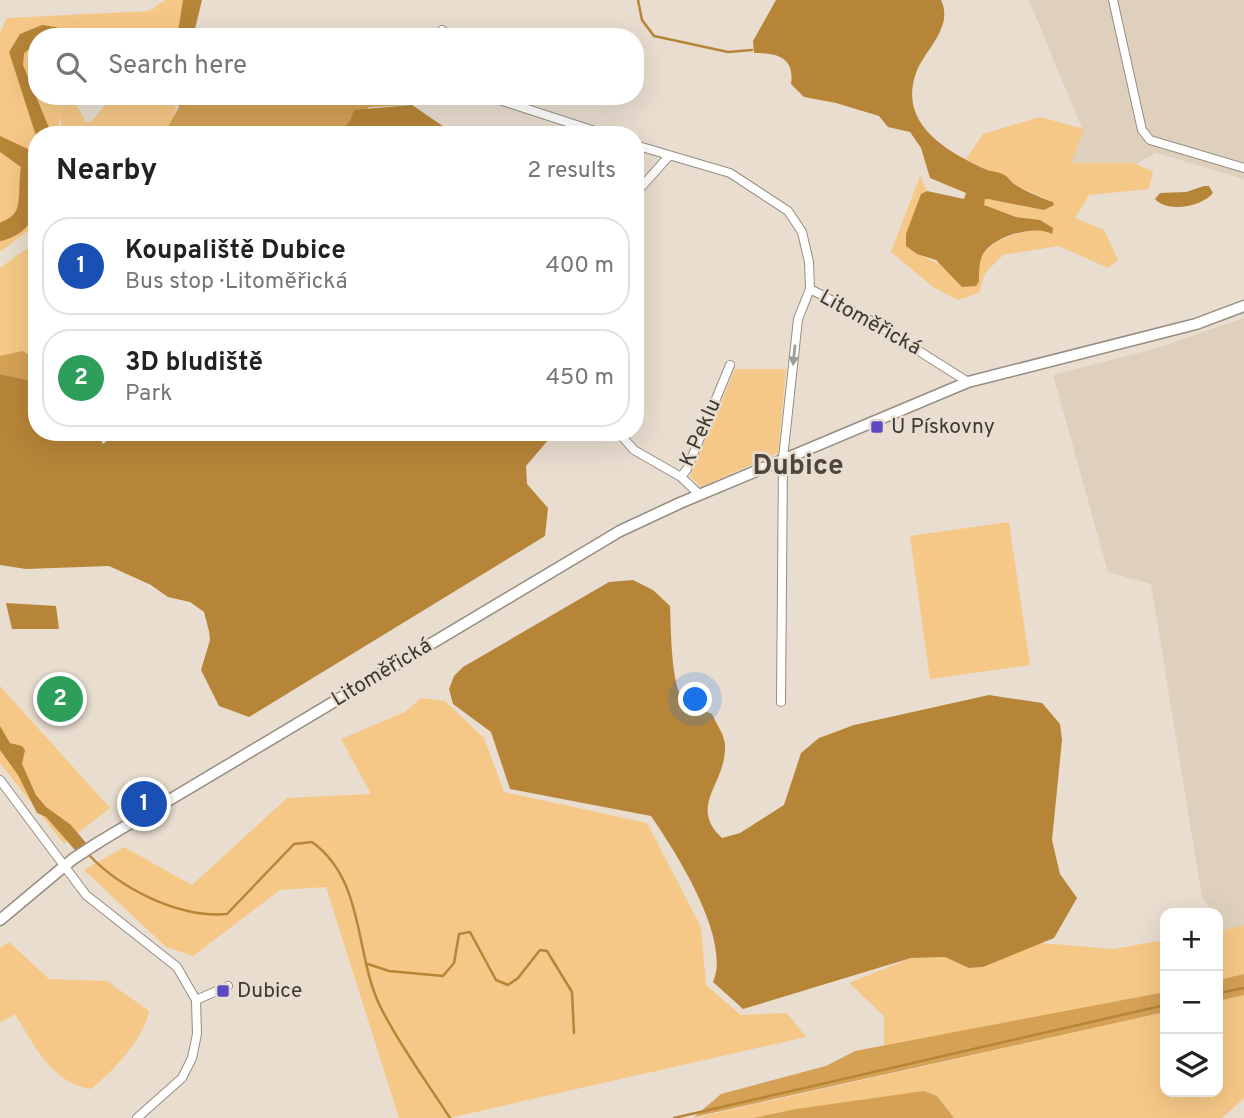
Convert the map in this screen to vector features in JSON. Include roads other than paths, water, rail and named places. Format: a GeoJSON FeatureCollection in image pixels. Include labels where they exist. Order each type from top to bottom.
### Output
{"type":"FeatureCollection","features":[{"type":"Feature","properties":{"kind":"street"},"geometry":{"type":"LineString","coordinates":[[1113,0],[1142,130],[1150,140],[1244,168]]}},
{"type":"Feature","properties":{"kind":"street"},"geometry":{"type":"LineString","coordinates":[[514,105],[579,126]]}},
{"type":"Feature","properties":{"kind":"street"},"geometry":{"type":"LineString","coordinates":[[644,148],[730,173],[788,211],[802,232],[809,261],[810,289]]}},
{"type":"Feature","properties":{"kind":"street"},"geometry":{"type":"LineString","coordinates":[[644,184],[669,156]]}},
{"type":"Feature","properties":{"kind":"street","name":"Litoměřická"},"geometry":{"type":"LineString","coordinates":[[780,702],[783,457],[798,319],[810,289],[873,322],[968,382]]}},
{"type":"Feature","properties":{"kind":"street","name":"Litoměřická"},"geometry":{"type":"LineString","coordinates":[[0,920],[69,862],[99,842],[620,531],[783,457],[968,382],[1196,324],[1244,306]]}},
{"type":"Feature","properties":{"kind":"street","name":"K Peklu"},"geometry":{"type":"LineString","coordinates":[[700,495],[681,477],[687,469],[730,365]]}},
{"type":"Feature","properties":{"kind":"street"},"geometry":{"type":"LineString","coordinates":[[626,441],[634,450],[681,477]]}},
{"type":"Feature","properties":{"kind":"street"},"geometry":{"type":"LineString","coordinates":[[0,780],[69,862],[86,895],[177,967],[195,1000],[197,1034],[192,1058],[182,1078],[137,1118]]}},
{"type":"Feature","properties":{"kind":"street"},"geometry":{"type":"LineString","coordinates":[[195,1000],[228,986]]}},
{"type":"Feature","properties":{"kind":"waterway"},"geometry":{"type":"LineString","coordinates":[[638,0],[642,20],[654,36],[728,52],[752,50]]}},
{"type":"Feature","properties":{"kind":"waterway"},"geometry":{"type":"LineString","coordinates":[[0,232],[13,227],[21,220],[28,202]]}},
{"type":"Feature","properties":{"kind":"waterway"},"geometry":{"type":"LineString","coordinates":[[88,854],[117,879],[152,899],[189,911],[227,914],[294,844],[312,842],[329,858],[342,877],[357,920],[372,987],[381,1008],[450,1118]]}},
{"type":"Feature","properties":{"kind":"waterway"},"geometry":{"type":"LineString","coordinates":[[368,964],[389,971],[443,976],[454,963],[459,934],[470,932],[496,980],[508,985],[518,978],[540,950],[547,951],[572,992],[574,1033]]}},
{"type":"Feature","properties":{"kind":"waterway"},"geometry":{"type":"LineString","coordinates":[[1223,992],[1244,988]]}},
{"type":"Feature","properties":{"kind":"waterway"},"geometry":{"type":"LineString","coordinates":[[674,1118],[1160,1006]]}},
{"type":"Feature","properties":{"kind":"place","name":"U Pískovny"},"geometry":{"type":"Point","coordinates":[877,427]}},
{"type":"Feature","properties":{"kind":"place","name":"3D bludiště"},"geometry":{"type":"Point","coordinates":[60,699]}},
{"type":"Feature","properties":{"kind":"place","name":"Koupaliště Dubice"},"geometry":{"type":"Point","coordinates":[144,804]}},
{"type":"Feature","properties":{"kind":"place","name":"Dubice"},"geometry":{"type":"Point","coordinates":[223,991]}},
{"type":"Feature","properties":{"kind":"district","name":"Dubice"},"geometry":{"type":"Point","coordinates":[798,467]}}]}
